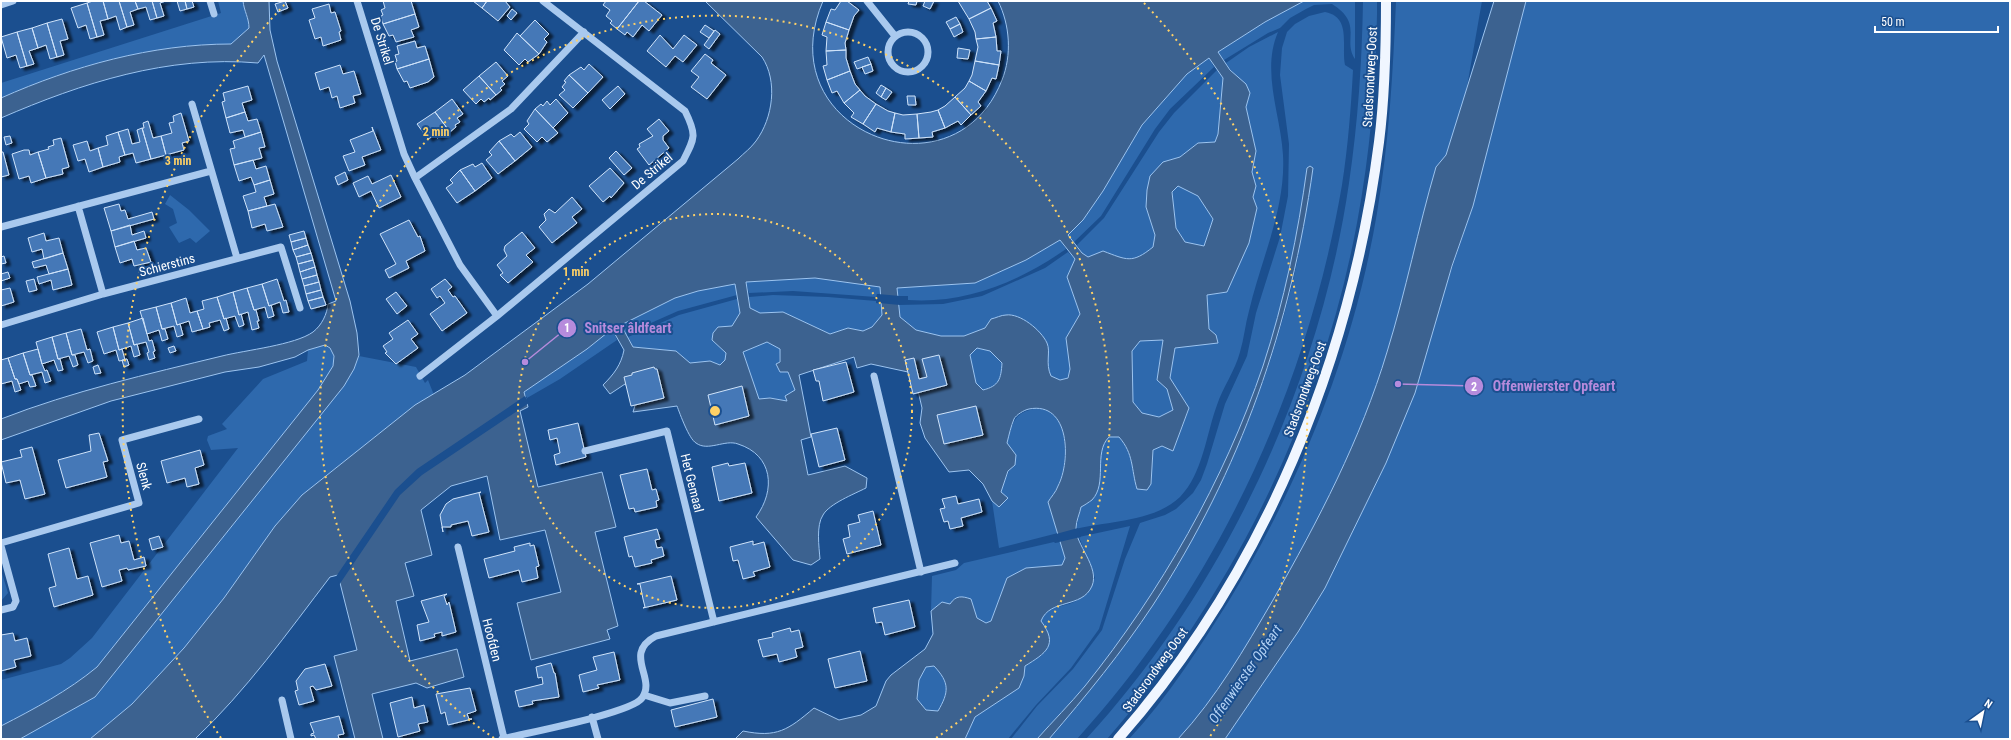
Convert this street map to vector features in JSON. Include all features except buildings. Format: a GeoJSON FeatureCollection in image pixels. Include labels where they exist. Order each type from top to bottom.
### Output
{"type":"FeatureCollection","features":[{"type":"Feature","properties":{"kind":"main road","name":"Stadsrondweg-Oost"},"geometry":{"type":"LineString","coordinates":[[1118,739],[1171,672],[1226,589],[1250,548],[1282,484],[1315,405],[1348,303],[1369,204],[1379,141],[1385,60],[1386,1]]}},
{"type":"Feature","properties":{"kind":"street"},"geometry":{"type":"LineString","coordinates":[[1,5],[13,1]]}},
{"type":"Feature","properties":{"kind":"street"},"geometry":{"type":"LineString","coordinates":[[210,1],[214,14]]}},
{"type":"Feature","properties":{"kind":"street","name":"De Strikel"},"geometry":{"type":"LineString","coordinates":[[357,1],[404,154],[460,265],[497,316]]}},
{"type":"Feature","properties":{"kind":"street","name":"De Strikel"},"geometry":{"type":"LineString","coordinates":[[420,376],[497,316],[683,162],[692,144],[694,129],[685,112],[543,1]]}},
{"type":"Feature","properties":{"kind":"street"},"geometry":{"type":"LineString","coordinates":[[867,1],[895,36]]}},
{"type":"Feature","properties":{"kind":"street"},"geometry":{"type":"LineString","coordinates":[[415,178],[511,109],[584,32]]}},
{"type":"Feature","properties":{"kind":"street"},"geometry":{"type":"LineString","coordinates":[[901,32],[913,32],[920,35],[926,42],[928,57],[921,68],[915,71],[902,71],[892,64],[888,58],[888,48],[895,36],[901,32]]}},
{"type":"Feature","properties":{"kind":"street"},"geometry":{"type":"LineString","coordinates":[[192,104],[236,258]]}},
{"type":"Feature","properties":{"kind":"street"},"geometry":{"type":"LineString","coordinates":[[1,227],[210,171]]}},
{"type":"Feature","properties":{"kind":"street"},"geometry":{"type":"LineString","coordinates":[[78,206],[103,294]]}},
{"type":"Feature","properties":{"kind":"street","name":"Schierstins"},"geometry":{"type":"LineString","coordinates":[[1,325],[103,294],[281,247],[300,308]]}},
{"type":"Feature","properties":{"kind":"street"},"geometry":{"type":"LineString","coordinates":[[874,376],[922,572]]}},
{"type":"Feature","properties":{"kind":"street","name":"Slenk"},"geometry":{"type":"LineString","coordinates":[[1,610],[13,607],[16,601],[1,544],[139,503],[122,440],[199,419]]}},
{"type":"Feature","properties":{"kind":"street","name":"Het Gemaal"},"geometry":{"type":"LineString","coordinates":[[585,452],[667,432],[714,622]]}},
{"type":"Feature","properties":{"kind":"street","name":"Hoofden"},"geometry":{"type":"LineString","coordinates":[[458,547],[503,739],[592,717]]}},
{"type":"Feature","properties":{"kind":"street"},"geometry":{"type":"LineString","coordinates":[[598,739],[592,717],[630,707],[637,703],[644,695],[646,688],[640,658],[643,646],[656,636],[955,563]]}},
{"type":"Feature","properties":{"kind":"street"},"geometry":{"type":"LineString","coordinates":[[644,695],[670,703],[705,696]]}},
{"type":"Feature","properties":{"kind":"street"},"geometry":{"type":"LineString","coordinates":[[282,700],[291,739]]}},
{"type":"Feature","properties":{"kind":"shaded area"},"geometry":{"type":"Polygon","coordinates":[[[218,1],[243,1],[249,28],[231,44],[172,48],[113,59],[56,76],[1,98],[1,83],[221,13],[218,1]]]}},
{"type":"Feature","properties":{"kind":"shaded area"},"geometry":{"type":"Polygon","coordinates":[[[1304,1],[1355,1],[1355,59],[1350,45],[1350,25],[1342,11],[1332,4],[1314,5],[1306,9],[1290,18],[1280,28],[1268,33],[1224,60],[1218,52],[1265,22],[1304,1]]]}},
{"type":"Feature","properties":{"kind":"shaded area"},"geometry":{"type":"Polygon","coordinates":[[[1363,1],[1377,1],[1377,14],[1372,119],[1362,197],[1341,293],[1321,363],[1296,431],[1266,498],[1232,562],[1194,624],[1152,683],[1107,739],[1086,739],[1136,680],[1181,617],[1222,550],[1258,480],[1289,408],[1315,334],[1335,258],[1349,183],[1359,92],[1363,1]]]}},
{"type":"Feature","properties":{"kind":"shaded area"},"geometry":{"type":"Polygon","coordinates":[[[1396,1],[1482,1],[1465,98],[1446,155],[1436,167],[1394,329],[1365,416],[1337,479],[1306,540],[1241,654],[1205,707],[1178,739],[1129,739],[1170,689],[1230,599],[1280,508],[1322,413],[1354,315],[1367,264],[1377,213],[1385,160],[1390,107],[1396,1]]]}},
{"type":"Feature","properties":{"kind":"shaded area"},"geometry":{"type":"Polygon","coordinates":[[[1526,1],[2010,1],[2010,739],[1225,739],[1298,632],[1325,588],[1386,463],[1473,206],[1526,1]]]}},
{"type":"Feature","properties":{"kind":"shaded area"},"geometry":{"type":"Polygon","coordinates":[[[1325,12],[1333,15],[1339,20],[1342,26],[1344,33],[1345,65],[1353,70],[1346,156],[1342,185],[1326,261],[1306,336],[1280,410],[1249,481],[1213,550],[1173,616],[1127,679],[1077,739],[1049,739],[1103,674],[1153,605],[1200,526],[1240,442],[1257,400],[1285,312],[1296,267],[1302,230],[1307,168],[1290,268],[1271,342],[1247,409],[1210,493],[1188,534],[1139,612],[1113,650],[1085,686],[1037,739],[1011,739],[1037,706],[1073,669],[1102,630],[1125,559],[1140,523],[1165,515],[1176,509],[1193,493],[1201,480],[1225,404],[1247,356],[1256,313],[1280,237],[1288,196],[1289,144],[1280,75],[1282,48],[1287,32],[1295,24],[1309,16],[1325,12]]]}},
{"type":"Feature","properties":{"kind":"shaded area"},"geometry":{"type":"Polygon","coordinates":[[[1278,32],[1273,47],[1271,62],[1273,94],[1282,140],[1283,175],[1281,195],[1272,234],[1254,292],[1240,352],[1217,405],[1199,465],[1188,487],[1180,497],[1169,505],[1144,516],[1076,529],[1081,507],[1092,500],[1097,493],[1102,451],[1104,444],[1109,437],[1119,437],[1126,447],[1131,461],[1134,478],[1151,483],[1153,450],[1162,446],[1173,451],[1189,409],[1170,378],[1175,348],[1216,335],[1209,329],[1207,295],[1227,292],[1249,243],[1257,208],[1253,197],[1256,186],[1252,172],[1256,151],[1246,107],[1250,93],[1226,63],[1249,47],[1278,32]]]}},
{"type":"Feature","properties":{"kind":"shaded area"},"geometry":{"type":"Polygon","coordinates":[[[1209,58],[1214,67],[1170,109],[1155,129],[1101,216],[1074,242],[1068,235],[1083,220],[1103,191],[1142,125],[1187,74],[1209,58]]]}},
{"type":"Feature","properties":{"kind":"shaded area"},"geometry":{"type":"Polygon","coordinates":[[[1217,70],[1223,78],[1218,134],[1215,142],[1198,143],[1180,157],[1163,162],[1146,207],[1155,235],[1153,247],[1140,256],[1129,259],[1118,257],[1103,251],[1088,257],[1082,253],[1077,245],[1104,218],[1159,132],[1174,113],[1217,70]]]}},
{"type":"Feature","properties":{"kind":"shaded area"},"geometry":{"type":"Polygon","coordinates":[[[1178,185],[1198,196],[1213,219],[1204,246],[1185,242],[1176,228],[1172,193],[1178,185]]]}},
{"type":"Feature","properties":{"kind":"shaded area"},"geometry":{"type":"Polygon","coordinates":[[[170,195],[189,210],[210,231],[196,243],[190,238],[179,243],[169,227],[177,223],[173,209],[165,204],[170,195]]]}},
{"type":"Feature","properties":{"kind":"shaded area"},"geometry":{"type":"Polygon","coordinates":[[[1060,240],[1066,249],[1030,271],[991,288],[971,294],[929,300],[908,300],[908,296],[898,296],[897,288],[975,283],[1026,260],[1060,240]]]}},
{"type":"Feature","properties":{"kind":"shaded area"},"geometry":{"type":"Polygon","coordinates":[[[1068,252],[1075,259],[1067,277],[1080,314],[1066,338],[1071,369],[1067,378],[1060,380],[1051,376],[1047,368],[1048,344],[986,328],[964,336],[941,336],[916,330],[900,317],[898,305],[943,304],[982,296],[1045,268],[1068,252]]]}},
{"type":"Feature","properties":{"kind":"shaded area"},"geometry":{"type":"Polygon","coordinates":[[[815,278],[880,286],[880,294],[877,294],[876,297],[793,291],[749,293],[746,282],[815,278]]]}},
{"type":"Feature","properties":{"kind":"shaded area"},"geometry":{"type":"Polygon","coordinates":[[[735,284],[737,295],[678,311],[626,334],[620,325],[675,298],[698,291],[735,284]]]}},
{"type":"Feature","properties":{"kind":"shaded area"},"geometry":{"type":"Polygon","coordinates":[[[773,295],[828,297],[876,301],[876,303],[881,304],[882,315],[872,327],[863,331],[848,328],[830,334],[783,312],[760,314],[750,308],[749,297],[773,295]]]}},
{"type":"Feature","properties":{"kind":"shaded area"},"geometry":{"type":"Polygon","coordinates":[[[737,299],[740,313],[732,326],[718,327],[712,340],[726,353],[726,360],[720,365],[710,361],[690,363],[676,351],[633,347],[628,337],[679,315],[737,299]]]}},
{"type":"Feature","properties":{"kind":"shaded area"},"geometry":{"type":"Polygon","coordinates":[[[612,329],[617,340],[560,379],[527,398],[524,392],[587,349],[612,329]]]}},
{"type":"Feature","properties":{"kind":"shaded area"},"geometry":{"type":"Polygon","coordinates":[[[1163,340],[1157,380],[1167,389],[1173,410],[1159,417],[1142,413],[1133,402],[1132,350],[1140,341],[1163,340]]]}},
{"type":"Feature","properties":{"kind":"shaded area"},"geometry":{"type":"Polygon","coordinates":[[[767,342],[780,349],[779,362],[776,364],[788,372],[796,390],[787,401],[770,398],[759,400],[743,352],[767,342]]]}},
{"type":"Feature","properties":{"kind":"shaded area"},"geometry":{"type":"Polygon","coordinates":[[[325,345],[331,350],[334,362],[322,385],[97,667],[63,692],[1,726],[1,680],[61,664],[92,638],[238,448],[211,450],[207,440],[208,436],[227,429],[222,424],[263,379],[307,361],[308,350],[325,345]]]}},
{"type":"Feature","properties":{"kind":"shaded area"},"geometry":{"type":"Polygon","coordinates":[[[977,348],[990,351],[1002,364],[1000,378],[996,384],[983,390],[976,383],[970,355],[977,348]]]}},
{"type":"Feature","properties":{"kind":"shaded area"},"geometry":{"type":"Polygon","coordinates":[[[359,356],[416,367],[425,383],[428,380],[434,395],[415,405],[302,495],[275,526],[224,598],[184,648],[132,704],[90,739],[20,739],[95,697],[344,386],[354,369],[359,356]]]}},
{"type":"Feature","properties":{"kind":"shaded area"},"geometry":{"type":"Polygon","coordinates":[[[1037,408],[1047,410],[1058,419],[1064,437],[1065,458],[1061,478],[1056,490],[1048,502],[1058,533],[999,548],[992,501],[999,506],[1000,492],[1016,455],[1007,443],[1015,420],[1023,413],[1037,408]]]}},
{"type":"Feature","properties":{"kind":"shaded area"},"geometry":{"type":"Polygon","coordinates":[[[1130,526],[1099,629],[1071,668],[1036,705],[1008,739],[965,739],[975,717],[1018,688],[1024,676],[1025,666],[1042,655],[1047,629],[1041,621],[1047,612],[1077,600],[1083,595],[1095,578],[1079,537],[1130,526]]]}},
{"type":"Feature","properties":{"kind":"shaded area"},"geometry":{"type":"Polygon","coordinates":[[[1054,542],[1061,542],[1065,558],[1062,565],[1026,568],[1007,578],[991,621],[986,623],[977,618],[971,599],[931,611],[932,576],[956,570],[964,563],[1054,542]]]}},
{"type":"Feature","properties":{"kind":"shaded area"},"geometry":{"type":"Polygon","coordinates":[[[1,570],[8,593],[1,601],[1,570]]]}},
{"type":"Feature","properties":{"kind":"shaded area"},"geometry":{"type":"Polygon","coordinates":[[[934,666],[943,678],[946,688],[944,699],[938,712],[926,710],[917,699],[919,680],[926,667],[934,666]]]}},
{"type":"Feature","properties":{"kind":"water"},"geometry":{"type":"Polygon","coordinates":[[[243,1],[269,1],[270,30],[277,61],[350,301],[357,333],[359,355],[354,369],[344,386],[95,697],[20,739],[1,739],[1,726],[63,692],[97,667],[318,390],[333,366],[334,356],[330,348],[325,345],[308,350],[295,357],[259,367],[225,372],[111,401],[1,440],[1,419],[56,400],[111,384],[222,356],[283,344],[305,337],[313,332],[324,319],[328,304],[336,301],[264,55],[258,63],[191,63],[126,74],[94,83],[32,105],[1,118],[1,98],[56,76],[113,59],[172,48],[231,44],[249,28],[243,1]]]}},
{"type":"Feature","properties":{"kind":"water"},"geometry":{"type":"Polygon","coordinates":[[[705,1],[823,1],[813,47],[821,85],[842,116],[874,135],[910,143],[946,138],[978,117],[1002,80],[1007,60],[1008,40],[1005,20],[998,1],[1304,1],[1265,22],[1218,52],[1230,70],[1246,84],[1250,93],[1246,107],[1256,151],[1252,172],[1256,186],[1253,197],[1257,208],[1249,243],[1227,292],[1207,295],[1209,329],[1216,335],[1218,343],[1175,348],[1170,378],[1189,408],[1173,451],[1162,446],[1153,450],[1151,484],[1147,490],[1137,489],[1130,456],[1124,443],[1119,437],[1109,437],[1104,444],[1097,493],[1092,500],[1081,507],[1076,525],[1079,541],[1093,571],[1094,579],[1092,586],[1081,598],[1051,609],[1045,614],[1041,621],[1049,636],[1048,648],[1039,657],[1025,666],[1024,676],[1019,688],[975,717],[965,739],[735,739],[743,731],[755,733],[774,733],[782,730],[797,722],[814,708],[839,720],[861,715],[876,706],[886,681],[891,675],[925,649],[933,634],[931,611],[942,602],[950,604],[959,597],[971,599],[977,618],[986,623],[991,621],[1007,578],[1026,568],[1062,565],[1065,558],[1048,502],[1056,490],[1065,462],[1064,435],[1060,423],[1053,414],[1043,409],[1029,409],[1020,413],[1014,419],[1007,443],[1016,455],[1015,465],[1008,471],[1001,492],[1008,498],[999,507],[992,501],[983,484],[969,470],[949,472],[925,438],[920,423],[922,408],[916,382],[908,372],[871,364],[857,368],[854,357],[799,375],[811,437],[801,440],[808,475],[845,466],[867,478],[866,488],[836,503],[823,515],[819,524],[820,559],[811,565],[793,560],[756,517],[767,496],[768,474],[758,456],[750,449],[733,443],[706,446],[696,443],[693,441],[688,432],[677,406],[633,412],[637,399],[625,384],[610,394],[603,385],[616,369],[624,350],[612,329],[587,349],[524,392],[528,407],[520,411],[538,487],[602,472],[616,527],[595,532],[618,626],[607,630],[610,639],[531,660],[517,603],[561,592],[545,530],[500,540],[487,476],[451,486],[421,510],[432,555],[405,563],[414,596],[396,601],[410,661],[457,649],[464,677],[427,688],[416,683],[372,694],[383,739],[355,739],[334,656],[357,650],[338,575],[330,577],[249,681],[214,721],[195,739],[90,739],[132,704],[184,648],[224,598],[275,526],[302,495],[415,405],[465,375],[588,284],[750,148],[762,132],[770,111],[772,88],[767,67],[762,57],[705,1]],[[1209,58],[1187,74],[1142,125],[1103,191],[1083,220],[1068,235],[1082,253],[1088,257],[1103,251],[1118,257],[1129,259],[1140,256],[1153,247],[1155,235],[1146,207],[1150,176],[1163,162],[1180,157],[1198,143],[1215,142],[1218,134],[1223,78],[1209,58]],[[1178,186],[1172,192],[1176,228],[1185,242],[1204,246],[1213,219],[1198,196],[1178,186]],[[1060,240],[1026,260],[975,283],[897,288],[900,317],[916,330],[941,336],[964,336],[985,328],[991,319],[1004,315],[1012,315],[1030,323],[1044,338],[1048,346],[1048,367],[1051,376],[1060,380],[1068,378],[1070,369],[1066,338],[1080,314],[1067,277],[1075,259],[1060,240]],[[815,278],[746,282],[750,308],[760,313],[783,312],[830,334],[848,328],[863,331],[872,327],[882,315],[880,287],[815,278]],[[735,284],[698,291],[675,298],[621,325],[633,347],[676,351],[690,363],[710,361],[720,365],[725,360],[726,353],[712,340],[713,333],[718,327],[732,326],[740,313],[735,284]],[[1163,340],[1140,341],[1132,351],[1133,402],[1142,413],[1159,417],[1173,410],[1167,389],[1157,380],[1163,340]],[[767,342],[743,352],[759,399],[770,398],[787,401],[785,396],[795,390],[788,372],[780,372],[776,364],[780,362],[780,349],[767,342]],[[977,348],[970,355],[976,383],[983,390],[996,384],[1000,378],[1002,363],[990,351],[977,348]],[[934,666],[926,667],[919,680],[917,699],[926,710],[938,711],[942,704],[946,693],[945,683],[934,666]]]}},
{"type":"Feature","properties":{"kind":"water"},"geometry":{"type":"Polygon","coordinates":[[[1494,1],[1526,1],[1473,206],[1452,266],[1415,393],[1386,463],[1325,588],[1298,632],[1225,739],[1178,739],[1217,690],[1273,600],[1322,510],[1365,416],[1387,352],[1436,167],[1446,155],[1494,1]]]}},
{"type":"Feature","properties":{"kind":"water"},"geometry":{"type":"Polygon","coordinates":[[[1310,166],[1313,168],[1303,227],[1291,284],[1276,340],[1258,395],[1212,502],[1184,554],[1153,605],[1129,640],[1049,739],[1037,739],[1085,686],[1113,650],[1164,573],[1188,534],[1210,493],[1247,409],[1271,342],[1295,243],[1307,168],[1310,166]]]}},
{"type":"Feature","properties":{"kind":"pier"},"geometry":{"type":"Polygon","coordinates":[[[878,294],[900,296],[900,305],[879,303],[878,294]]]}},
{"type":"Feature","properties":{"kind":"pier"},"geometry":{"type":"Polygon","coordinates":[[[525,396],[529,403],[422,475],[400,495],[339,585],[337,577],[335,578],[395,490],[417,469],[525,396]]]}},
{"type":"Feature","properties":{"kind":"pier"},"geometry":{"type":"Polygon","coordinates":[[[1078,528],[1081,537],[1059,542],[1056,534],[1078,528]]]}},
{"type":"Feature","properties":{"kind":"place","name":"Snitser âldfeart"},"geometry":{"type":"Point","coordinates":[525,362]}},
{"type":"Feature","properties":{"kind":"place","name":"Offenwierster Opfeart"},"geometry":{"type":"Point","coordinates":[1398,384]}}]}
